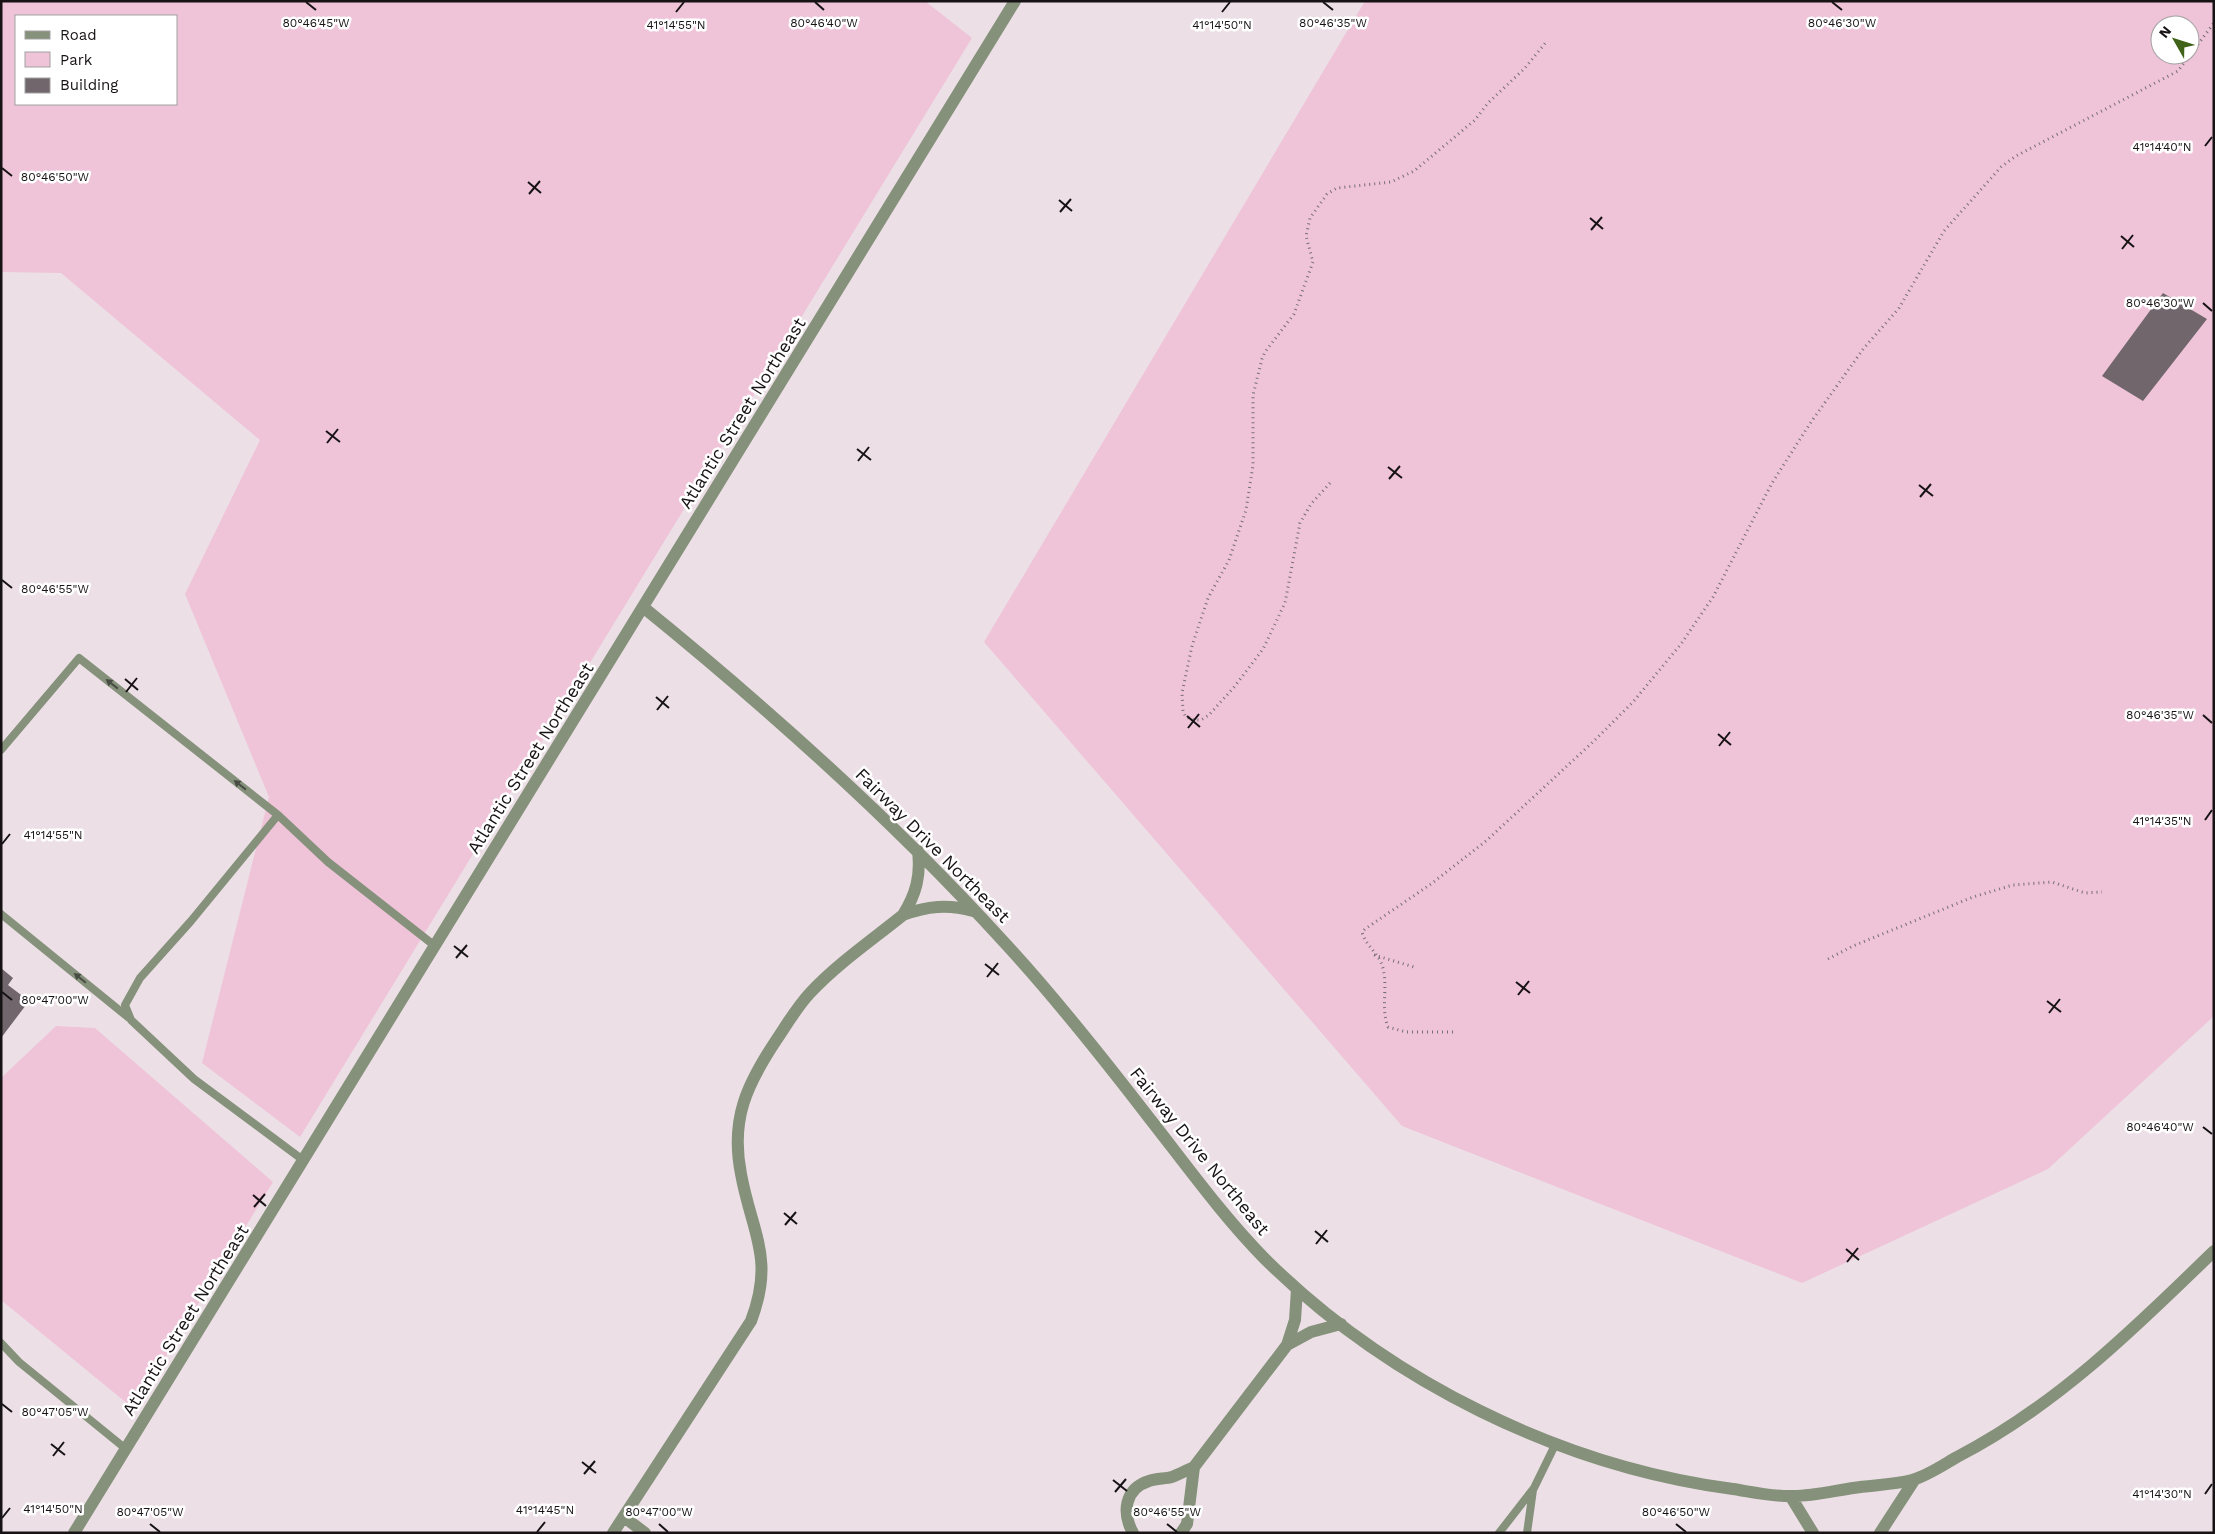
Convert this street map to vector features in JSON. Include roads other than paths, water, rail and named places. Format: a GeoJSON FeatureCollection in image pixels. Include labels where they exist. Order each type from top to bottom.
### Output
{"type":"FeatureCollection","features":[{"type":"Feature","properties":{"kind":"street","name":"Atlantic Street Northeast"},"geometry":{"type":"LineString","coordinates":[[74,1533],[1015,1]]}},
{"type":"Feature","properties":{"kind":"street","name":"Fairway Drive Northeast"},"geometry":{"type":"LineString","coordinates":[[643,607],[804,742],[888,820],[1005,942],[1119,1078],[1222,1212],[1297,1289],[1341,1324],[1392,1360],[1448,1394],[1494,1417],[1556,1443],[1615,1464],[1673,1479],[1791,1497],[1915,1479],[2003,1431],[2063,1388],[2118,1343],[2214,1251]]}},
{"type":"Feature","properties":{"kind":"street"},"geometry":{"type":"LineString","coordinates":[[903,915],[912,900],[918,882],[918,852]]}},
{"type":"Feature","properties":{"kind":"street"},"geometry":{"type":"LineString","coordinates":[[613,1533],[751,1321],[759,1300],[763,1278],[762,1255],[741,1174],[737,1145],[741,1109],[752,1079],[797,1009],[811,992],[903,915],[921,908],[940,906],[975,912]]}},
{"type":"Feature","properties":{"kind":"street"},"geometry":{"type":"LineString","coordinates":[[1133,1533],[1126,1522],[1125,1512],[1131,1493],[1138,1486],[1148,1481],[1172,1477],[1194,1467],[1287,1345],[1295,1320],[1297,1289]]}},
{"type":"Feature","properties":{"kind":"street"},"geometry":{"type":"LineString","coordinates":[[1287,1345],[1311,1332],[1341,1324]]}},
{"type":"Feature","properties":{"kind":"street"},"geometry":{"type":"LineString","coordinates":[[1180,1533],[1186,1524],[1194,1467]]}},
{"type":"Feature","properties":{"kind":"street","name":"Fairway Drive Northeast"},"geometry":{"type":"LineString","coordinates":[[1880,1533],[1915,1479]]}},
{"type":"Feature","properties":{"kind":"street"},"geometry":{"type":"LineString","coordinates":[[1791,1497],[1813,1533]]}},
{"type":"Feature","properties":{"kind":"street"},"geometry":{"type":"LineString","coordinates":[[624,1517],[645,1533]]}},
{"type":"Feature","properties":{"kind":"lane"},"geometry":{"type":"LineString","coordinates":[[1,750],[79,658],[278,815],[328,862],[435,946]]}},
{"type":"Feature","properties":{"kind":"lane"},"geometry":{"type":"LineString","coordinates":[[131,1020],[125,1005],[140,978],[191,921],[278,815]]}},
{"type":"Feature","properties":{"kind":"lane"},"geometry":{"type":"LineString","coordinates":[[1,914],[131,1020],[194,1078],[303,1160]]}},
{"type":"Feature","properties":{"kind":"lane"},"geometry":{"type":"LineString","coordinates":[[1,1343],[19,1362],[126,1449]]}},
{"type":"Feature","properties":{"kind":"lane"},"geometry":{"type":"LineString","coordinates":[[1499,1533],[1534,1488],[1556,1443]]}},
{"type":"Feature","properties":{"kind":"lane"},"geometry":{"type":"LineString","coordinates":[[1527,1533],[1534,1488]]}}]}
